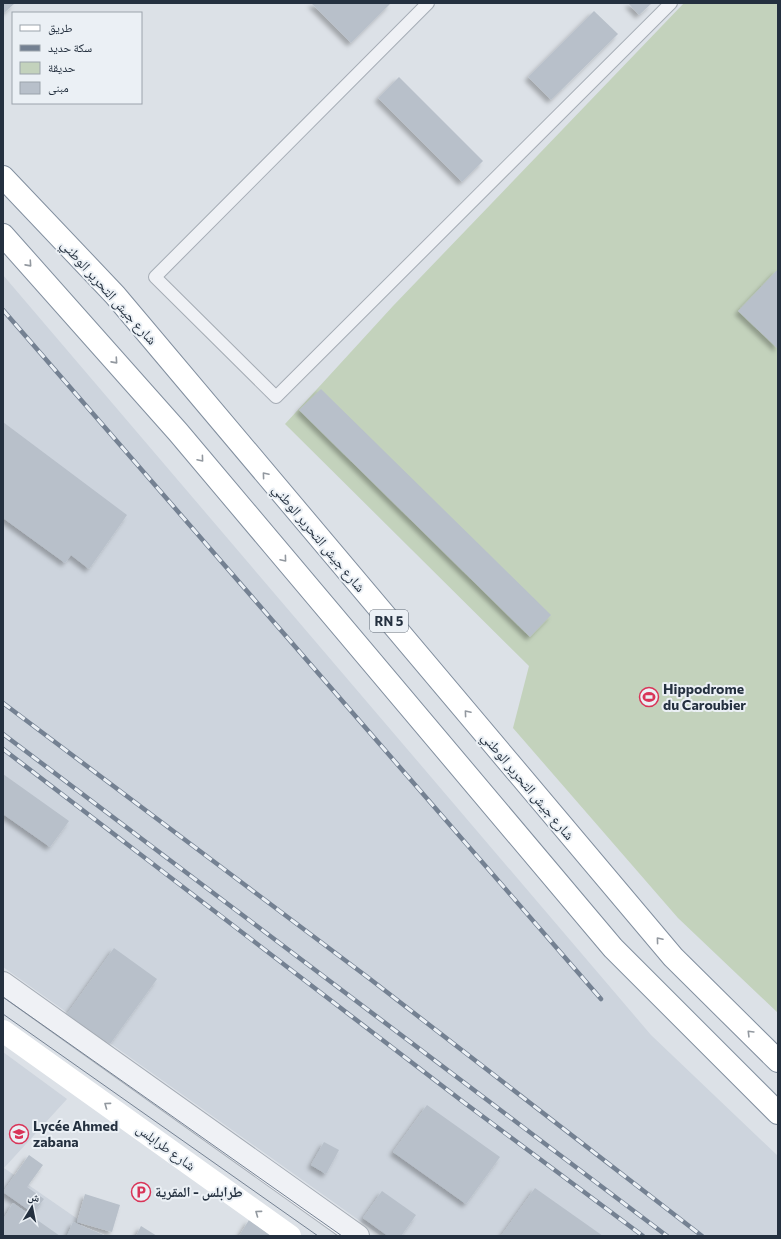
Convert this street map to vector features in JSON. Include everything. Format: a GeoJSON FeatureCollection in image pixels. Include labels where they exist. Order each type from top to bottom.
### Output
{"type":"FeatureCollection","features":[{"type":"Feature","properties":{"kind":"main road","name":"شارع جيش التحرير الوطني"},"geometry":{"type":"LineString","coordinates":[[3,177],[115,295],[674,957],[778,1061]]}},
{"type":"Feature","properties":{"kind":"main road","name":"RN 5"},"geometry":{"type":"LineString","coordinates":[[3,235],[178,432],[612,948],[778,1113]]}},
{"type":"Feature","properties":{"kind":"main road","name":"شارع طرابلس"},"geometry":{"type":"LineString","coordinates":[[3,1031],[290,1236]]}},
{"type":"Feature","properties":{"kind":"street"},"geometry":{"type":"LineString","coordinates":[[3,983],[358,1236]]}},
{"type":"Feature","properties":{"kind":"lane"},"geometry":{"type":"LineString","coordinates":[[428,3],[155,277],[276,397],[671,3]]}},
{"type":"Feature","properties":{"kind":"shaded area"},"geometry":{"type":"Polygon","coordinates":[[[3,275],[651,1035],[778,1156],[778,1236],[381,1236],[3,967],[3,275]]]}},
{"type":"Feature","properties":{"kind":"shaded area","name":"Lycée Ahmed zabana"},"geometry":{"type":"Polygon","coordinates":[[[3,1052],[67,1099],[4,1168],[82,1222],[75,1236],[3,1236],[3,1052]]]}},
{"type":"Feature","properties":{"kind":"green space"},"geometry":{"type":"Polygon","coordinates":[[[684,3],[778,3],[778,1013],[678,918],[513,728],[529,666],[285,424],[393,306],[684,3]]]}},
{"type":"Feature","properties":{"kind":"building"},"geometry":{"type":"Polygon","coordinates":[[[3,3],[15,3],[3,14],[3,3]]]}},
{"type":"Feature","properties":{"kind":"building"},"geometry":{"type":"Polygon","coordinates":[[[311,3],[391,3],[351,43],[311,3]]]}},
{"type":"Feature","properties":{"kind":"building"},"geometry":{"type":"Polygon","coordinates":[[[628,3],[652,3],[639,15],[628,3]]]}},
{"type":"Feature","properties":{"kind":"building"},"geometry":{"type":"Polygon","coordinates":[[[594,11],[618,34],[551,100],[528,77],[594,11]]]}},
{"type":"Feature","properties":{"kind":"building"},"geometry":{"type":"Polygon","coordinates":[[[399,77],[483,161],[462,182],[378,98],[399,77]]]}},
{"type":"Feature","properties":{"kind":"building"},"geometry":{"type":"Polygon","coordinates":[[[778,269],[778,349],[738,311],[778,269]]]}},
{"type":"Feature","properties":{"kind":"building"},"geometry":{"type":"Polygon","coordinates":[[[321,389],[551,615],[530,637],[299,410],[321,389]]]}},
{"type":"Feature","properties":{"kind":"building"},"geometry":{"type":"Polygon","coordinates":[[[3,422],[127,515],[89,569],[71,555],[65,563],[3,518],[3,422]]]}},
{"type":"Feature","properties":{"kind":"building"},"geometry":{"type":"Polygon","coordinates":[[[3,774],[69,821],[50,847],[3,814],[3,774]]]}},
{"type":"Feature","properties":{"kind":"building"},"geometry":{"type":"Polygon","coordinates":[[[114,948],[157,979],[110,1044],[67,1014],[114,948]]]}},
{"type":"Feature","properties":{"kind":"building"},"geometry":{"type":"Polygon","coordinates":[[[427,1105],[500,1157],[466,1204],[393,1152],[427,1105]]]}},
{"type":"Feature","properties":{"kind":"building"},"geometry":{"type":"Polygon","coordinates":[[[324,1142],[339,1150],[326,1174],[311,1165],[324,1142]]]}},
{"type":"Feature","properties":{"kind":"building"},"geometry":{"type":"Polygon","coordinates":[[[29,1155],[43,1165],[27,1187],[44,1199],[33,1213],[3,1192],[29,1155]]]}},
{"type":"Feature","properties":{"kind":"building"},"geometry":{"type":"Polygon","coordinates":[[[535,1188],[603,1236],[501,1236],[535,1188]]]}},
{"type":"Feature","properties":{"kind":"building"},"geometry":{"type":"Polygon","coordinates":[[[382,1191],[416,1215],[401,1236],[388,1236],[363,1218],[382,1191]]]}},
{"type":"Feature","properties":{"kind":"building"},"geometry":{"type":"Polygon","coordinates":[[[85,1194],[120,1205],[112,1232],[77,1222],[85,1194]]]}},
{"type":"Feature","properties":{"kind":"building"},"geometry":{"type":"Polygon","coordinates":[[[13,1203],[60,1236],[3,1236],[3,1217],[4,1218],[13,1203]]]}},
{"type":"Feature","properties":{"kind":"building"},"geometry":{"type":"Polygon","coordinates":[[[249,1220],[272,1236],[239,1236],[249,1220]]]}},
{"type":"Feature","properties":{"kind":"building"},"geometry":{"type":"Polygon","coordinates":[[[73,1222],[106,1236],[67,1236],[73,1222]]]}},
{"type":"Feature","properties":{"kind":"building"},"geometry":{"type":"Polygon","coordinates":[[[141,1226],[157,1236],[136,1236],[141,1226]]]}},
{"type":"Feature","properties":{"kind":"tram line"},"geometry":{"type":"LineString","coordinates":[[3,997],[342,1236]]}},
{"type":"Feature","properties":{"kind":"tram line"},"geometry":{"type":"LineString","coordinates":[[3,1014],[318,1236]]}},
{"type":"Feature","properties":{"kind":"railway"},"geometry":{"type":"LineString","coordinates":[[3,310],[601,999]]}},
{"type":"Feature","properties":{"kind":"railway"},"geometry":{"type":"LineString","coordinates":[[3,703],[370,979],[702,1236]]}},
{"type":"Feature","properties":{"kind":"railway"},"geometry":{"type":"LineString","coordinates":[[3,734],[667,1236]]}},
{"type":"Feature","properties":{"kind":"railway"},"geometry":{"type":"LineString","coordinates":[[3,749],[462,1101],[643,1236]]}},
{"type":"Feature","properties":{"kind":"place","name":"Hippodrome du Caroubier"},"geometry":{"type":"Point","coordinates":[649,697]}},
{"type":"Feature","properties":{"kind":"place","name":"Lycée Ahmed zabana"},"geometry":{"type":"Point","coordinates":[19,1134]}},
{"type":"Feature","properties":{"kind":"place","name":"طرابلس - المقرية"},"geometry":{"type":"Point","coordinates":[141,1192]}}]}
